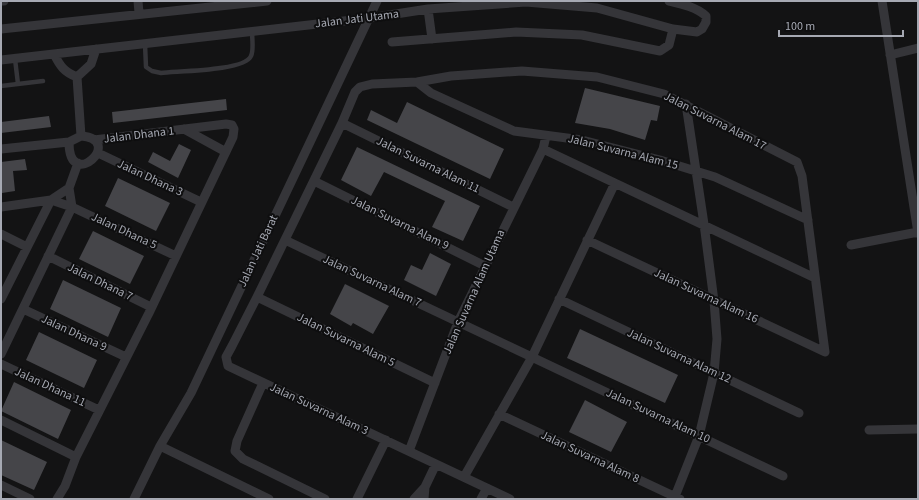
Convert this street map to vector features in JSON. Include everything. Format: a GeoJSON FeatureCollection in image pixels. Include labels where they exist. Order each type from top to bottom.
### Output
{"type":"FeatureCollection","features":[{"type":"Feature","properties":{"kind":"street"},"geometry":{"type":"LineString","coordinates":[[138,1],[139,13]]}},
{"type":"Feature","properties":{"kind":"street"},"geometry":{"type":"LineString","coordinates":[[1,29],[139,13],[192,5],[268,1]]}},
{"type":"Feature","properties":{"kind":"street","name":"Jalan Jati Barat"},"geometry":{"type":"LineString","coordinates":[[134,499],[160,446],[191,393],[377,1]]}},
{"type":"Feature","properties":{"kind":"street","name":"Jalan Jati Utama"},"geometry":{"type":"LineString","coordinates":[[1,60],[304,26],[428,9],[526,2],[597,8],[673,29],[697,32],[702,29],[706,22],[706,16],[702,12],[687,3],[669,1]]}},
{"type":"Feature","properties":{"kind":"street"},"geometry":{"type":"LineString","coordinates":[[851,245],[918,233],[882,1]]}},
{"type":"Feature","properties":{"kind":"street"},"geometry":{"type":"LineString","coordinates":[[428,9],[432,39]]}},
{"type":"Feature","properties":{"kind":"street"},"geometry":{"type":"LineString","coordinates":[[392,42],[516,32],[582,35],[660,51],[668,45],[673,29]]}},
{"type":"Feature","properties":{"kind":"street"},"geometry":{"type":"LineString","coordinates":[[890,55],[918,48]]}},
{"type":"Feature","properties":{"kind":"street"},"geometry":{"type":"LineString","coordinates":[[77,77],[91,64],[96,49]]}},
{"type":"Feature","properties":{"kind":"street"},"geometry":{"type":"LineString","coordinates":[[54,54],[60,67],[77,77]]}},
{"type":"Feature","properties":{"kind":"street","name":"Jalan Suvarna Alam 17"},"geometry":{"type":"LineString","coordinates":[[342,123],[355,92],[360,87],[372,84],[417,82],[451,76],[522,71],[597,77],[664,94],[797,162],[802,176],[808,220]]}},
{"type":"Feature","properties":{"kind":"street"},"geometry":{"type":"LineString","coordinates":[[77,77],[81,136]]}},
{"type":"Feature","properties":{"kind":"street","name":"Jalan Suvarna Alam 15"},"geometry":{"type":"LineString","coordinates":[[417,82],[431,93],[514,132],[582,140],[660,160],[715,177],[808,220]]}},
{"type":"Feature","properties":{"kind":"street"},"geometry":{"type":"LineString","coordinates":[[676,498],[699,436],[714,372],[717,339],[714,301],[704,224],[686,104]]}},
{"type":"Feature","properties":{"kind":"street"},"geometry":{"type":"LineString","coordinates":[[257,297],[342,123]]}},
{"type":"Feature","properties":{"kind":"street","name":"Jalan Suvarna Alam 11"},"geometry":{"type":"LineString","coordinates":[[342,123],[513,207]]}},
{"type":"Feature","properties":{"kind":"street","name":"Jalan Dhana 1"},"geometry":{"type":"LineString","coordinates":[[94,140],[184,129],[232,125],[234,129],[233,137],[226,152],[184,129]]}},
{"type":"Feature","properties":{"kind":"street"},"geometry":{"type":"LineString","coordinates":[[1,149],[69,142],[81,136],[88,136],[94,140],[98,153],[93,160],[86,164],[78,163],[71,158],[69,142]]}},
{"type":"Feature","properties":{"kind":"street","name":"Jalan Suvarna Alam Utama"},"geometry":{"type":"LineString","coordinates":[[409,452],[458,322],[513,207],[543,149],[546,136]]}},
{"type":"Feature","properties":{"kind":"street","name":"Jalan Suvarna Alam 15"},"geometry":{"type":"LineString","coordinates":[[543,149],[704,224],[815,278]]}},
{"type":"Feature","properties":{"kind":"street"},"geometry":{"type":"LineString","coordinates":[[56,499],[65,486],[76,457],[151,308],[226,152]]}},
{"type":"Feature","properties":{"kind":"street","name":"Jalan Dhana 3"},"geometry":{"type":"LineString","coordinates":[[98,153],[201,202]]}},
{"type":"Feature","properties":{"kind":"street"},"geometry":{"type":"LineString","coordinates":[[1,354],[72,207],[69,188],[78,163]]}},
{"type":"Feature","properties":{"kind":"street","name":"Jalan Suvarna Alam 9"},"geometry":{"type":"LineString","coordinates":[[314,181],[485,266]]}},
{"type":"Feature","properties":{"kind":"street"},"geometry":{"type":"LineString","coordinates":[[464,477],[532,357],[614,183]]}},
{"type":"Feature","properties":{"kind":"street"},"geometry":{"type":"LineString","coordinates":[[1,207],[51,200],[69,188]]}},
{"type":"Feature","properties":{"kind":"street"},"geometry":{"type":"LineString","coordinates":[[1,298],[51,200]]}},
{"type":"Feature","properties":{"kind":"street","name":"Jalan Dhana 5"},"geometry":{"type":"LineString","coordinates":[[51,200],[72,207],[176,256]]}},
{"type":"Feature","properties":{"kind":"street"},"geometry":{"type":"LineString","coordinates":[[808,220],[815,278]]}},
{"type":"Feature","properties":{"kind":"street"},"geometry":{"type":"LineString","coordinates":[[1,234],[27,247]]}},
{"type":"Feature","properties":{"kind":"street","name":"Jalan Suvarna Alam 7"},"geometry":{"type":"LineString","coordinates":[[285,240],[532,357]]}},
{"type":"Feature","properties":{"kind":"street","name":"Jalan Suvarna Alam 16"},"geometry":{"type":"LineString","coordinates":[[587,240],[825,352],[815,278]]}},
{"type":"Feature","properties":{"kind":"street","name":"Jalan Dhana 7"},"geometry":{"type":"LineString","coordinates":[[48,256],[151,308]]}},
{"type":"Feature","properties":{"kind":"street","name":"Jalan Suvarna Alam 3"},"geometry":{"type":"LineString","coordinates":[[257,297],[226,357],[228,366],[510,499]]}},
{"type":"Feature","properties":{"kind":"street","name":"Jalan Suvarna Alam 5"},"geometry":{"type":"LineString","coordinates":[[257,297],[435,383]]}},
{"type":"Feature","properties":{"kind":"street","name":"Jalan Suvarna Alam 12"},"geometry":{"type":"LineString","coordinates":[[559,299],[799,413]]}},
{"type":"Feature","properties":{"kind":"street","name":"Jalan Dhana 9"},"geometry":{"type":"LineString","coordinates":[[23,309],[126,357]]}},
{"type":"Feature","properties":{"kind":"street","name":"Jalan Suvarna Alam 10"},"geometry":{"type":"LineString","coordinates":[[532,357],[784,476]]}},
{"type":"Feature","properties":{"kind":"street","name":"Jalan Dhana 11"},"geometry":{"type":"LineString","coordinates":[[1,364],[100,410]]}},
{"type":"Feature","properties":{"kind":"street"},"geometry":{"type":"LineString","coordinates":[[263,382],[237,441],[235,451],[243,459],[326,499]]}},
{"type":"Feature","properties":{"kind":"street","name":"Jalan Suvarna Alam 8"},"geometry":{"type":"LineString","coordinates":[[500,414],[676,498]]}},
{"type":"Feature","properties":{"kind":"street"},"geometry":{"type":"LineString","coordinates":[[1,420],[76,457]]}},
{"type":"Feature","properties":{"kind":"street"},"geometry":{"type":"LineString","coordinates":[[869,430],[918,429]]}},
{"type":"Feature","properties":{"kind":"street"},"geometry":{"type":"LineString","coordinates":[[357,499],[386,440]]}},
{"type":"Feature","properties":{"kind":"street"},"geometry":{"type":"LineString","coordinates":[[160,446],[269,499]]}},
{"type":"Feature","properties":{"kind":"street"},"geometry":{"type":"LineString","coordinates":[[424,499],[426,487],[436,464]]}},
{"type":"Feature","properties":{"kind":"street"},"geometry":{"type":"LineString","coordinates":[[1,485],[30,499]]}},
{"type":"Feature","properties":{"kind":"street"},"geometry":{"type":"LineString","coordinates":[[414,499],[426,487]]}},
{"type":"Feature","properties":{"kind":"street"},"geometry":{"type":"LineString","coordinates":[[481,499],[487,488]]}},
{"type":"Feature","properties":{"kind":"lane"},"geometry":{"type":"LineString","coordinates":[[145,44],[146,68],[152,71],[161,73],[232,67],[248,61],[252,56],[252,32]]}},
{"type":"Feature","properties":{"kind":"lane"},"geometry":{"type":"LineString","coordinates":[[15,58],[18,84]]}},
{"type":"Feature","properties":{"kind":"lane"},"geometry":{"type":"LineString","coordinates":[[1,86],[43,81]]}},
{"type":"Feature","properties":{"kind":"building"},"geometry":{"type":"Polygon","coordinates":[[[585,88],[660,106],[657,121],[651,120],[645,140],[610,129],[575,123],[585,88]]]}},
{"type":"Feature","properties":{"kind":"building"},"geometry":{"type":"Polygon","coordinates":[[[226,99],[227,110],[113,123],[112,112],[226,99]]]}},
{"type":"Feature","properties":{"kind":"building"},"geometry":{"type":"Polygon","coordinates":[[[407,102],[504,149],[490,179],[367,120],[371,110],[397,123],[407,102]]]}},
{"type":"Feature","properties":{"kind":"building"},"geometry":{"type":"Polygon","coordinates":[[[49,116],[51,127],[1,133],[1,122],[49,116]]]}},
{"type":"Feature","properties":{"kind":"building"},"geometry":{"type":"Polygon","coordinates":[[[179,144],[191,150],[178,178],[148,162],[153,152],[170,161],[179,144]]]}},
{"type":"Feature","properties":{"kind":"building"},"geometry":{"type":"Polygon","coordinates":[[[357,147],[480,206],[463,241],[432,227],[445,201],[384,172],[371,196],[341,180],[357,147]]]}},
{"type":"Feature","properties":{"kind":"building"},"geometry":{"type":"Polygon","coordinates":[[[25,159],[27,170],[13,171],[15,191],[2,193],[1,162],[25,159]]]}},
{"type":"Feature","properties":{"kind":"building"},"geometry":{"type":"Polygon","coordinates":[[[118,178],[170,203],[156,231],[105,206],[118,178]]]}},
{"type":"Feature","properties":{"kind":"building"},"geometry":{"type":"Polygon","coordinates":[[[93,231],[144,256],[130,284],[79,259],[93,231]]]}},
{"type":"Feature","properties":{"kind":"building"},"geometry":{"type":"Polygon","coordinates":[[[430,253],[451,264],[436,296],[404,280],[411,265],[422,270],[430,253]]]}},
{"type":"Feature","properties":{"kind":"building"},"geometry":{"type":"Polygon","coordinates":[[[63,280],[121,308],[108,337],[50,309],[63,280]]]}},
{"type":"Feature","properties":{"kind":"building"},"geometry":{"type":"Polygon","coordinates":[[[345,284],[389,306],[373,334],[353,323],[351,326],[330,314],[345,284]]]}},
{"type":"Feature","properties":{"kind":"building"},"geometry":{"type":"Polygon","coordinates":[[[580,329],[678,375],[665,403],[567,358],[580,329]]]}},
{"type":"Feature","properties":{"kind":"building"},"geometry":{"type":"Polygon","coordinates":[[[39,332],[97,360],[84,388],[26,360],[39,332]]]}},
{"type":"Feature","properties":{"kind":"building"},"geometry":{"type":"Polygon","coordinates":[[[14,382],[71,410],[58,439],[1,411],[14,382]]]}},
{"type":"Feature","properties":{"kind":"building"},"geometry":{"type":"Polygon","coordinates":[[[585,400],[627,422],[611,452],[569,432],[585,400]]]}},
{"type":"Feature","properties":{"kind":"building"},"geometry":{"type":"Polygon","coordinates":[[[1,440],[47,462],[34,490],[1,475],[1,440]]]}}]}
